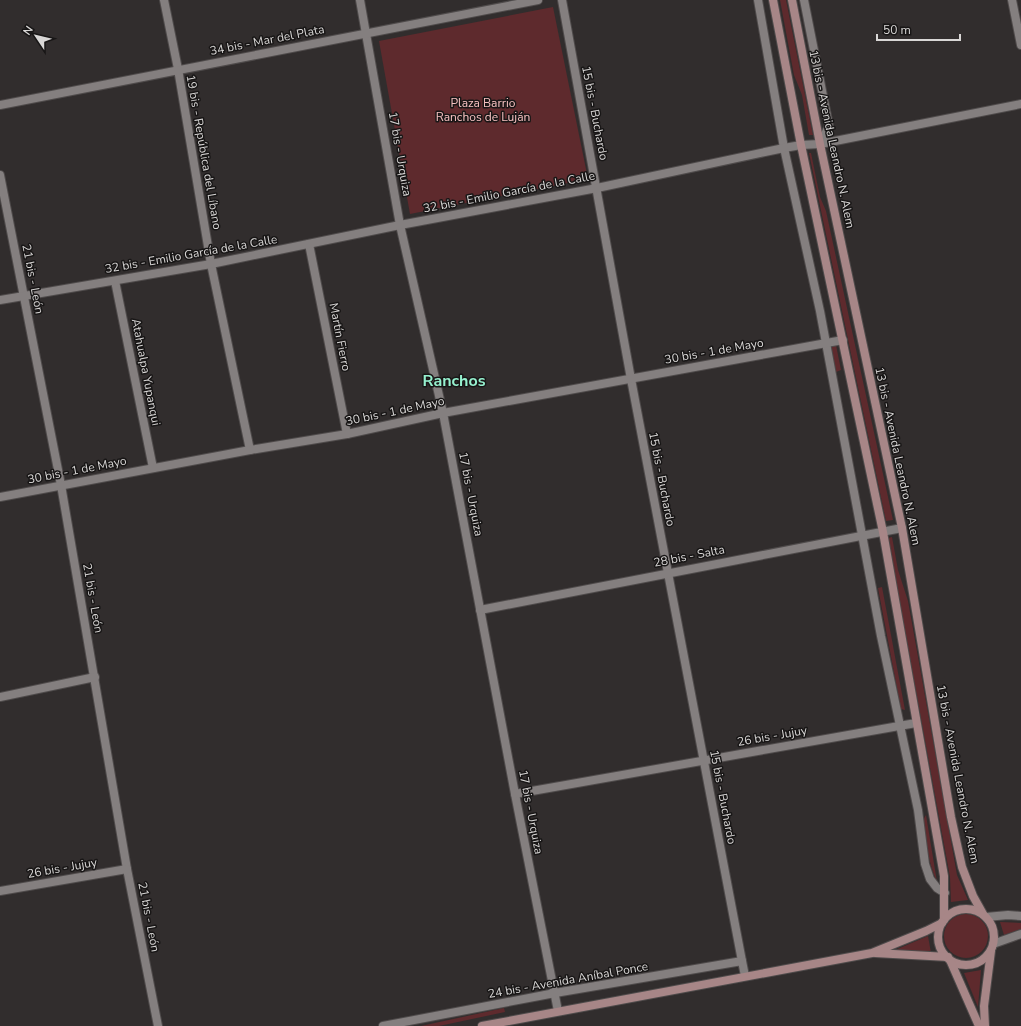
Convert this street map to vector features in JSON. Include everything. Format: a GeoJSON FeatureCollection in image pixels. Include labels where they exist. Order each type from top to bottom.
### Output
{"type":"FeatureCollection","features":[{"type":"Feature","properties":{"kind":"main road"},"geometry":{"type":"LineString","coordinates":[[773,0],[801,145],[882,532],[944,876],[945,893],[943,921],[939,930],[938,941],[942,952],[949,959],[958,964],[974,964],[982,960],[992,946]]}},
{"type":"Feature","properties":{"kind":"main road","name":"13 bis - Avenida Leandro N. Alem"},"geometry":{"type":"LineString","coordinates":[[792,0],[820,144],[902,528],[951,816],[962,867],[973,896],[985,915]]}},
{"type":"Feature","properties":{"kind":"main road"},"geometry":{"type":"LineString","coordinates":[[482,1026],[872,953],[926,931],[943,921],[954,911],[967,908],[985,915],[993,929],[984,1006],[985,1026]]}},
{"type":"Feature","properties":{"kind":"main road"},"geometry":{"type":"LineString","coordinates":[[872,953],[949,959]]}},
{"type":"Feature","properties":{"kind":"main road"},"geometry":{"type":"LineString","coordinates":[[949,959],[960,980],[979,1026]]}},
{"type":"Feature","properties":{"kind":"street","name":"19 bis - República del Líbano"},"geometry":{"type":"LineString","coordinates":[[164,0],[178,69],[211,264],[250,450]]}},
{"type":"Feature","properties":{"kind":"street","name":"17 bis - Urquiza"},"geometry":{"type":"LineString","coordinates":[[360,0],[400,224],[444,413],[515,794],[558,1011]]}},
{"type":"Feature","properties":{"kind":"street","name":"34 bis - Mar del Plata"},"geometry":{"type":"LineString","coordinates":[[0,105],[178,69],[538,0]]}},
{"type":"Feature","properties":{"kind":"street","name":"15 bis - Buchardo"},"geometry":{"type":"LineString","coordinates":[[562,0],[631,379],[742,961]]}},
{"type":"Feature","properties":{"kind":"street"},"geometry":{"type":"LineString","coordinates":[[758,0],[784,148],[826,343],[862,536],[918,810],[925,864],[930,879],[937,888],[945,893]]}},
{"type":"Feature","properties":{"kind":"street"},"geometry":{"type":"LineString","coordinates":[[804,0],[829,126],[820,144]]}},
{"type":"Feature","properties":{"kind":"street"},"geometry":{"type":"LineString","coordinates":[[1012,0],[1021,45]]}},
{"type":"Feature","properties":{"kind":"street","name":"32 bis - Emilio García de la Calle"},"geometry":{"type":"LineString","coordinates":[[0,300],[211,264],[400,224],[597,188],[784,148],[820,144],[1021,104]]}},
{"type":"Feature","properties":{"kind":"street","name":"21 bis - León"},"geometry":{"type":"LineString","coordinates":[[0,175],[61,485],[127,869],[158,1026]]}},
{"type":"Feature","properties":{"kind":"street","name":"Martín Fierro"},"geometry":{"type":"LineString","coordinates":[[309,244],[347,434]]}},
{"type":"Feature","properties":{"kind":"street","name":"Atahualpa Yupanqui"},"geometry":{"type":"LineString","coordinates":[[115,281],[153,468]]}},
{"type":"Feature","properties":{"kind":"street","name":"30 bis - 1 de Mayo"},"geometry":{"type":"LineString","coordinates":[[0,497],[250,450],[347,434],[444,413],[843,340]]}},
{"type":"Feature","properties":{"kind":"street","name":"28 bis - Salta"},"geometry":{"type":"LineString","coordinates":[[480,610],[668,572],[902,528]]}},
{"type":"Feature","properties":{"kind":"street"},"geometry":{"type":"LineString","coordinates":[[0,697],[94,677]]}},
{"type":"Feature","properties":{"kind":"street","name":"26 bis - Jujuy"},"geometry":{"type":"LineString","coordinates":[[515,794],[916,723]]}},
{"type":"Feature","properties":{"kind":"street","name":"26 bis - Jujuy"},"geometry":{"type":"LineString","coordinates":[[0,891],[127,869]]}},
{"type":"Feature","properties":{"kind":"street"},"geometry":{"type":"LineString","coordinates":[[985,915],[1021,916]]}},
{"type":"Feature","properties":{"kind":"street"},"geometry":{"type":"LineString","coordinates":[[992,946],[1021,934]]}},
{"type":"Feature","properties":{"kind":"street"},"geometry":{"type":"LineString","coordinates":[[742,961],[745,976]]}},
{"type":"Feature","properties":{"kind":"street","name":"24 bis - Avenida Aníbal Ponce"},"geometry":{"type":"LineString","coordinates":[[383,1026],[555,993],[742,961]]}},
{"type":"Feature","properties":{"kind":"green space"},"geometry":{"type":"Polygon","coordinates":[[[780,0],[786,0],[813,135],[809,135],[802,95],[794,75],[780,0]]]}},
{"type":"Feature","properties":{"kind":"green space","name":"Plaza Barrio Ranchos de Luján"},"geometry":{"type":"Polygon","coordinates":[[[553,7],[588,179],[410,214],[379,41],[553,7]]]}},
{"type":"Feature","properties":{"kind":"green space"},"geometry":{"type":"Polygon","coordinates":[[[809,153],[811,153],[820,197],[826,211],[893,520],[886,521],[809,153]]]}},
{"type":"Feature","properties":{"kind":"green space"},"geometry":{"type":"Polygon","coordinates":[[[836,345],[841,370],[836,372],[831,346],[836,345]]]}},
{"type":"Feature","properties":{"kind":"green space"},"geometry":{"type":"Polygon","coordinates":[[[892,537],[898,570],[908,601],[957,875],[968,900],[951,902],[950,877],[888,538],[892,537]]]}},
{"type":"Feature","properties":{"kind":"green space"},"geometry":{"type":"Polygon","coordinates":[[[882,587],[905,710],[901,709],[878,588],[882,587]]]}},
{"type":"Feature","properties":{"kind":"green space"},"geometry":{"type":"Polygon","coordinates":[[[926,815],[937,882],[931,867],[926,844],[923,820],[926,815]]]}},
{"type":"Feature","properties":{"kind":"green space"},"geometry":{"type":"Polygon","coordinates":[[[962,914],[970,914],[982,920],[988,932],[988,940],[982,952],[970,958],[962,958],[950,952],[944,940],[944,932],[950,920],[962,914]]]}},
{"type":"Feature","properties":{"kind":"green space"},"geometry":{"type":"Polygon","coordinates":[[[1000,922],[1021,923],[1021,929],[1004,935],[1000,922]]]}},
{"type":"Feature","properties":{"kind":"green space"},"geometry":{"type":"Polygon","coordinates":[[[928,936],[931,953],[895,950],[928,936]]]}},
{"type":"Feature","properties":{"kind":"green space"},"geometry":{"type":"Polygon","coordinates":[[[981,970],[978,1007],[964,973],[981,970]]]}},
{"type":"Feature","properties":{"kind":"green space"},"geometry":{"type":"Polygon","coordinates":[[[504,1008],[505,1012],[439,1026],[421,1026],[504,1008]]]}},
{"type":"Feature","properties":{"kind":"district","name":"Ranchos"},"geometry":{"type":"Point","coordinates":[454,381]}}]}
